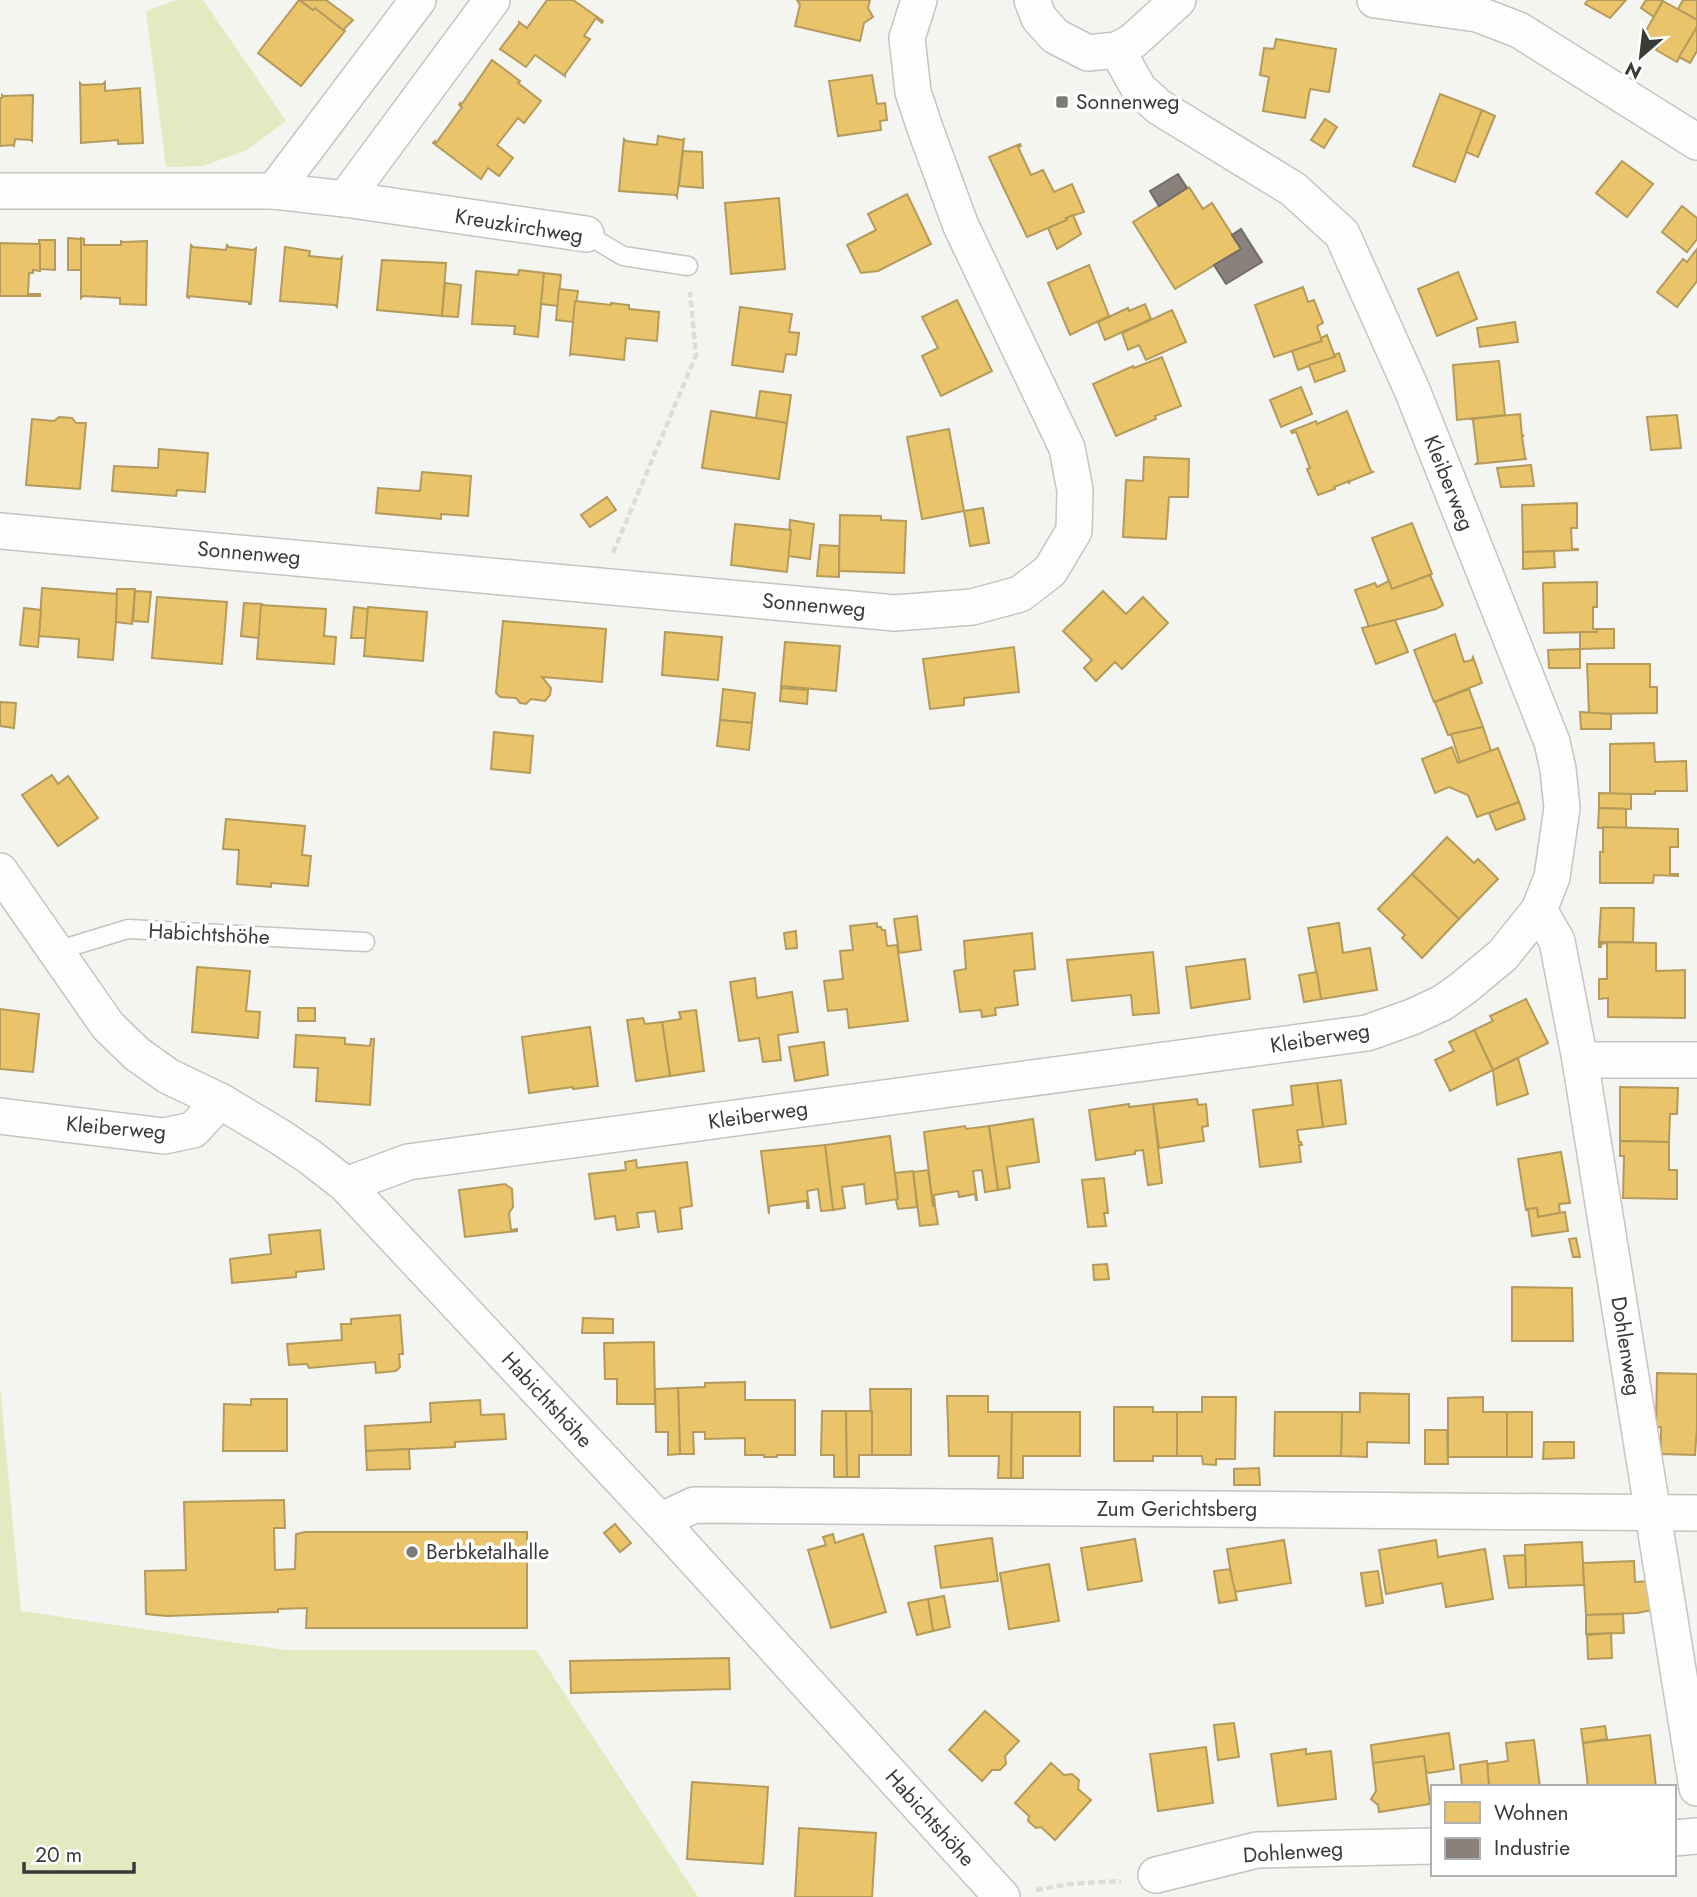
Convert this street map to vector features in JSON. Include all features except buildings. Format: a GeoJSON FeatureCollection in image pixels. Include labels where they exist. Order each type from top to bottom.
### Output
{"type":"FeatureCollection","features":[{"type":"Feature","properties":{"kind":"street"},"geometry":{"type":"LineString","coordinates":[[274,191],[418,0]]}},
{"type":"Feature","properties":{"kind":"street"},"geometry":{"type":"LineString","coordinates":[[345,199],[492,0]]}},
{"type":"Feature","properties":{"kind":"street","name":"Sonnenweg"},"geometry":{"type":"LineString","coordinates":[[0,531],[895,612],[972,607],[1020,593],[1050,571],[1074,531],[1075,490],[1067,448],[961,226],[926,131],[914,92],[907,38],[919,0]]}},
{"type":"Feature","properties":{"kind":"street"},"geometry":{"type":"LineString","coordinates":[[1032,0],[1039,18],[1055,36],[1088,53],[1118,50],[1133,41],[1178,0]]}},
{"type":"Feature","properties":{"kind":"street"},"geometry":{"type":"LineString","coordinates":[[1375,0],[1477,14],[1519,30],[1697,142]]}},
{"type":"Feature","properties":{"kind":"street","name":"Kleiberweg"},"geometry":{"type":"LineString","coordinates":[[346,1185],[408,1163],[1367,1033],[1412,1017],[1442,1003],[1462,989],[1503,955],[1539,910],[1552,877],[1562,808],[1552,742],[1412,390],[1342,234],[1293,189],[1158,107],[1139,89],[1118,50]]}},
{"type":"Feature","properties":{"kind":"street","name":"Kreuzkirchweg"},"geometry":{"type":"LineString","coordinates":[[0,191],[274,191],[586,234]]}},
{"type":"Feature","properties":{"kind":"street","name":"Habichtshöhe"},"geometry":{"type":"LineString","coordinates":[[0,872],[107,1026],[137,1055],[168,1076],[220,1101],[310,1157],[346,1185],[1014,1895]]}},
{"type":"Feature","properties":{"kind":"street","name":"Dohlenweg"},"geometry":{"type":"LineString","coordinates":[[1539,910],[1557,941],[1580,1060],[1697,1788]]}},
{"type":"Feature","properties":{"kind":"street"},"geometry":{"type":"LineString","coordinates":[[1580,1060],[1697,1060]]}},
{"type":"Feature","properties":{"kind":"street","name":"Kleiberweg"},"geometry":{"type":"LineString","coordinates":[[0,1116],[164,1136],[193,1130],[220,1101]]}},
{"type":"Feature","properties":{"kind":"street","name":"Zum Gerichtsberg"},"geometry":{"type":"LineString","coordinates":[[660,1521],[694,1505],[1697,1513]]}},
{"type":"Feature","properties":{"kind":"street"},"geometry":{"type":"LineString","coordinates":[[1676,1838],[1697,1836]]}},
{"type":"Feature","properties":{"kind":"street","name":"Dohlenweg"},"geometry":{"type":"LineString","coordinates":[[1156,1875],[1257,1850],[1431,1846]]}},
{"type":"Feature","properties":{"kind":"lane","name":"Kreuzkirchweg"},"geometry":{"type":"LineString","coordinates":[[586,234],[623,256],[688,266]]}},
{"type":"Feature","properties":{"kind":"lane","name":"Habichtshöhe"},"geometry":{"type":"LineString","coordinates":[[56,951],[128,929],[365,942]]}},
{"type":"Feature","properties":{"kind":"path"},"geometry":{"type":"LineString","coordinates":[[600,584],[696,355],[688,266]]}},
{"type":"Feature","properties":{"kind":"path"},"geometry":{"type":"LineString","coordinates":[[1014,1895],[1069,1884],[1146,1880],[1156,1875]]}},
{"type":"Feature","properties":{"kind":"green space"},"geometry":{"type":"Polygon","coordinates":[[[177,0],[203,0],[286,121],[247,150],[203,166],[166,167],[146,11],[177,0]]]}},
{"type":"Feature","properties":{"kind":"green space"},"geometry":{"type":"Polygon","coordinates":[[[0,1387],[21,1611],[284,1650],[536,1650],[698,1897],[0,1897],[0,1387]]]}},
{"type":"Feature","properties":{"kind":"place","name":"Sonnenweg"},"geometry":{"type":"Point","coordinates":[1062,102]}},
{"type":"Feature","properties":{"kind":"place","name":"Berbketalhalle"},"geometry":{"type":"Point","coordinates":[412,1552]}}]}
